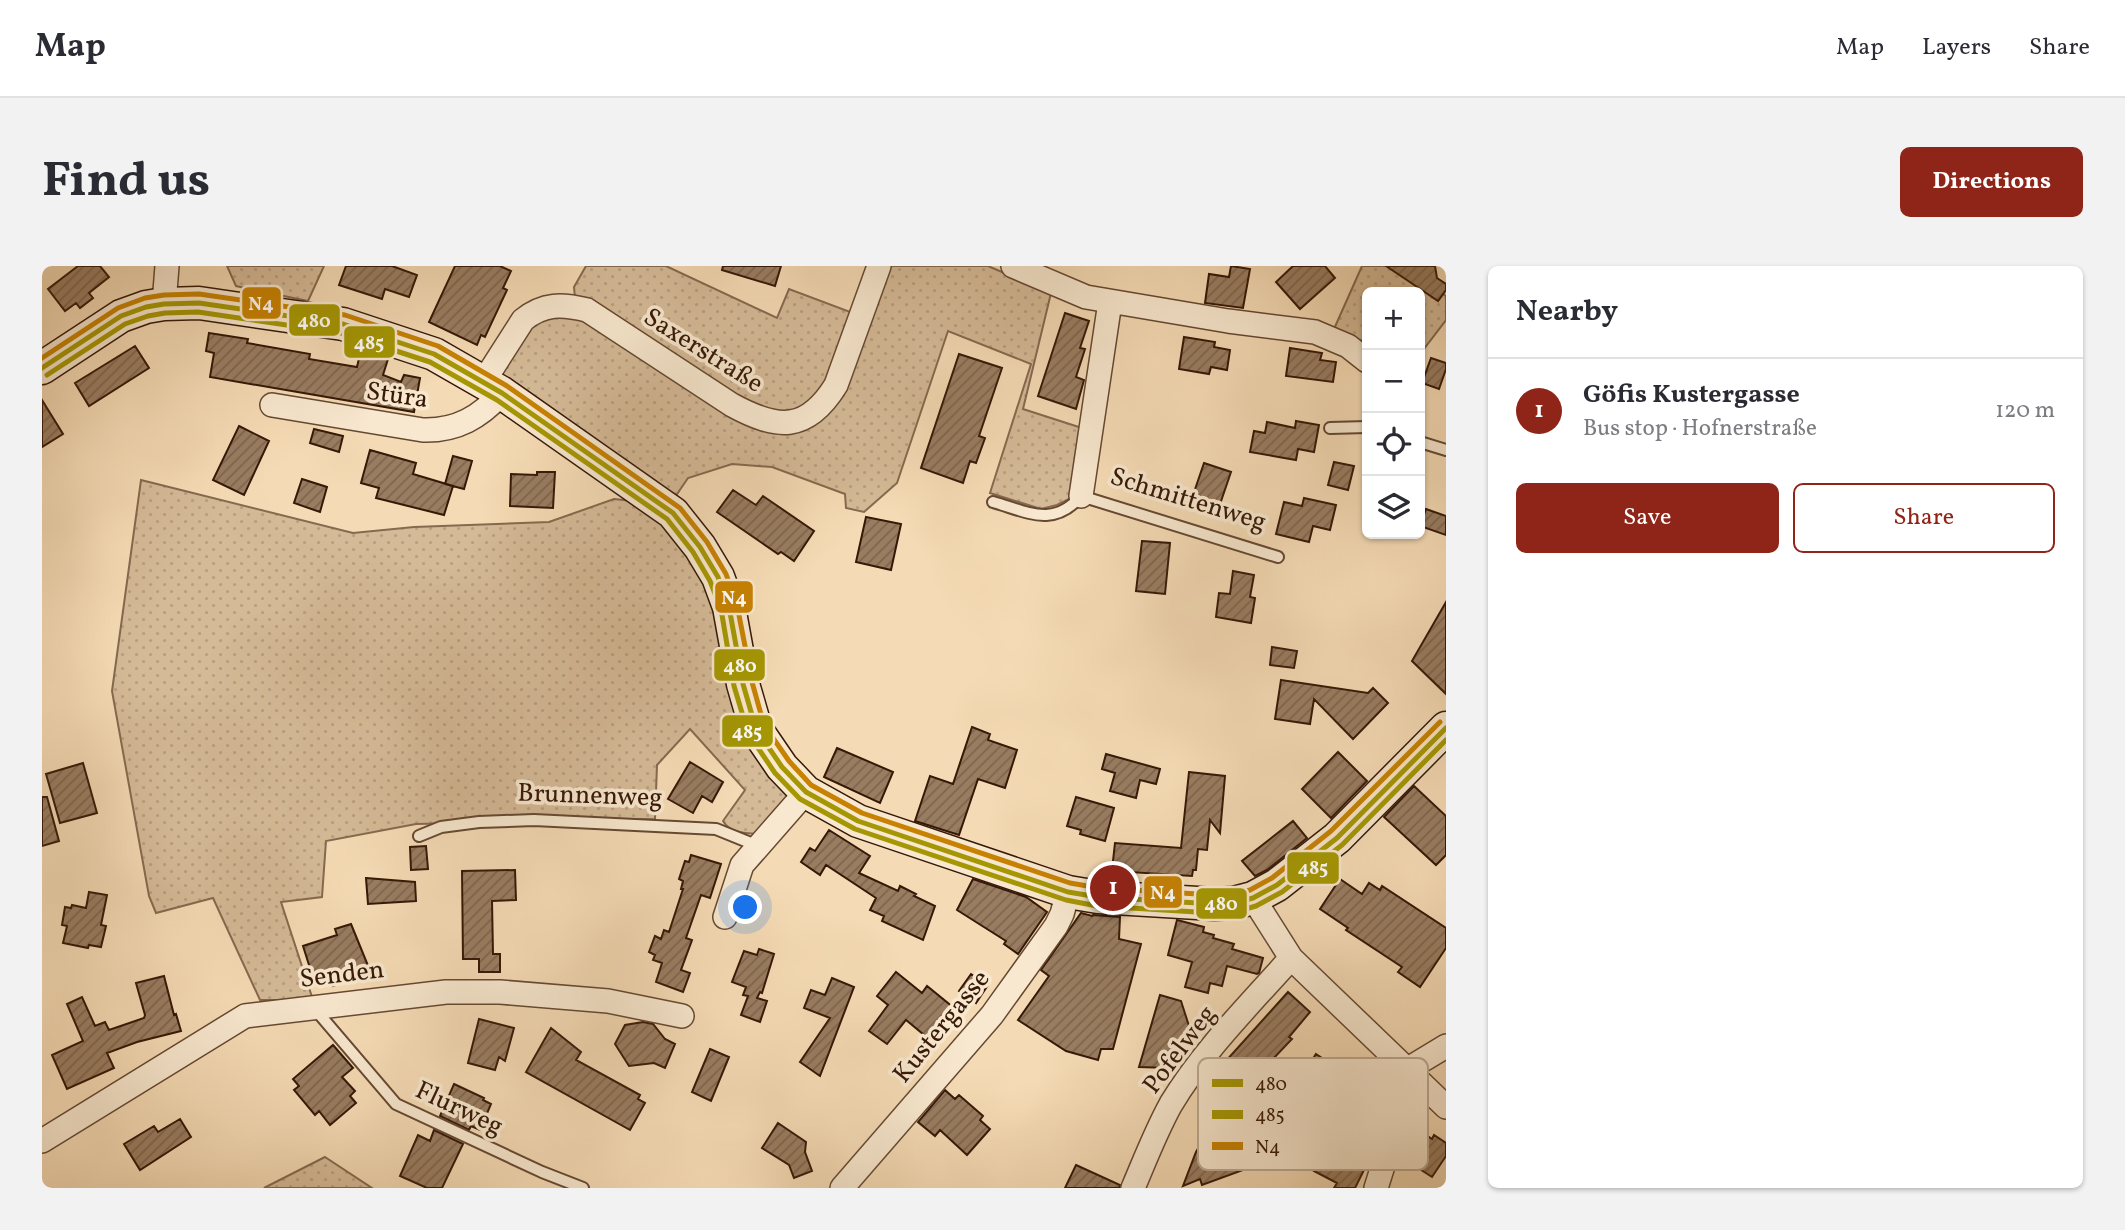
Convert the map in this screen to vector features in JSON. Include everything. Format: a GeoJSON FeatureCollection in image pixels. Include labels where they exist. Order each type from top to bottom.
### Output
{"type":"FeatureCollection","features":[{"type":"Feature","properties":{"kind":"main road"},"geometry":{"type":"LineString","coordinates":[[42,368],[121,316],[164,304],[198,303],[343,324],[434,354],[493,387],[673,513],[700,547],[718,577],[729,607],[743,684],[756,729],[782,767],[806,792],[858,821],[1068,892],[1098,897],[1214,904],[1253,898],[1278,885],[1337,838],[1446,727]]}},
{"type":"Feature","properties":{"kind":"street"},"geometry":{"type":"LineString","coordinates":[[164,304],[167,266]]}},
{"type":"Feature","properties":{"kind":"street","name":"Saxerstraße"},"geometry":{"type":"LineString","coordinates":[[493,387],[523,320],[555,305],[570,306],[587,310],[752,416],[792,422],[810,416],[825,402],[836,385],[879,266]]}},
{"type":"Feature","properties":{"kind":"street"},"geometry":{"type":"LineString","coordinates":[[1013,266],[1078,295],[1228,321],[1304,330],[1331,338],[1362,357]]}},
{"type":"Feature","properties":{"kind":"street","name":"Schmittenweg"},"geometry":{"type":"LineString","coordinates":[[1081,496],[1110,302]]}},
{"type":"Feature","properties":{"kind":"street","name":"Stüra"},"geometry":{"type":"LineString","coordinates":[[272,405],[423,430],[442,430],[460,425],[488,408],[493,387]]}},
{"type":"Feature","properties":{"kind":"street"},"geometry":{"type":"LineString","coordinates":[[725,917],[742,864],[806,792]]}},
{"type":"Feature","properties":{"kind":"street","name":"Kustergasse"},"geometry":{"type":"LineString","coordinates":[[842,1188],[992,1014],[1056,926],[1068,892]]}},
{"type":"Feature","properties":{"kind":"street"},"geometry":{"type":"LineString","coordinates":[[1253,898],[1291,958],[1396,1058]]}},
{"type":"Feature","properties":{"kind":"street","name":"Pofelweg"},"geometry":{"type":"LineString","coordinates":[[1204,1058],[1291,958]]}},
{"type":"Feature","properties":{"kind":"street","name":"Senden"},"geometry":{"type":"LineString","coordinates":[[43,1139],[245,1016],[446,992],[500,992],[608,1001],[682,1016]]}},
{"type":"Feature","properties":{"kind":"street"},"geometry":{"type":"LineString","coordinates":[[1428,1058],[1446,1046]]}},
{"type":"Feature","properties":{"kind":"street","name":"Pofelweg"},"geometry":{"type":"LineString","coordinates":[[1133,1188],[1171,1104],[1198,1065]]}},
{"type":"Feature","properties":{"kind":"street"},"geometry":{"type":"LineString","coordinates":[[1428,1089],[1446,1107]]}},
{"type":"Feature","properties":{"kind":"street"},"geometry":{"type":"LineString","coordinates":[[1376,1188],[1381,1170]]}},
{"type":"Feature","properties":{"kind":"lane"},"geometry":{"type":"LineString","coordinates":[[1330,428],[1362,427]]}},
{"type":"Feature","properties":{"kind":"lane"},"geometry":{"type":"LineString","coordinates":[[1425,444],[1446,450]]}},
{"type":"Feature","properties":{"kind":"lane","name":"Schmittenweg"},"geometry":{"type":"LineString","coordinates":[[993,502],[1029,513],[1046,515],[1062,513],[1073,506],[1081,496],[1278,557]]}},
{"type":"Feature","properties":{"kind":"lane","name":"Brunnenweg"},"geometry":{"type":"LineString","coordinates":[[419,836],[441,827],[479,822],[534,820],[716,829],[758,846]]}},
{"type":"Feature","properties":{"kind":"lane","name":"Flurweg"},"geometry":{"type":"LineString","coordinates":[[312,1006],[396,1104],[542,1172],[583,1188]]}},
{"type":"Feature","properties":{"kind":"shaded area"},"geometry":{"type":"Polygon","coordinates":[[[227,266],[324,266],[308,301],[236,286],[227,266]]]}},
{"type":"Feature","properties":{"kind":"shaded area"},"geometry":{"type":"Polygon","coordinates":[[[586,266],[666,266],[777,318],[789,289],[853,313],[828,380],[818,394],[805,406],[790,412],[772,413],[746,405],[575,298],[574,287],[586,266]]]}},
{"type":"Feature","properties":{"kind":"shaded area"},"geometry":{"type":"Polygon","coordinates":[[[890,266],[988,266],[1051,293],[1023,409],[1085,429],[1075,489],[1069,499],[1041,509],[990,493],[1031,364],[948,331],[897,483],[864,512],[846,508],[845,494],[772,467],[732,464],[688,478],[675,497],[501,375],[525,328],[538,320],[577,315],[754,426],[811,426],[827,415],[843,396],[890,266]]]}},
{"type":"Feature","properties":{"kind":"shaded area"},"geometry":{"type":"Polygon","coordinates":[[[1362,266],[1390,266],[1419,287],[1362,287],[1362,342],[1334,329],[1362,266]]]}},
{"type":"Feature","properties":{"kind":"shaded area"},"geometry":{"type":"Polygon","coordinates":[[[1425,292],[1438,301],[1443,294],[1446,296],[1446,320],[1425,347],[1425,292]]]}},
{"type":"Feature","properties":{"kind":"shaded area"},"geometry":{"type":"Polygon","coordinates":[[[141,480],[353,533],[414,527],[549,522],[614,499],[644,502],[693,555],[792,794],[757,834],[729,828],[723,821],[745,790],[690,729],[657,765],[655,819],[416,824],[326,841],[322,897],[281,902],[313,1000],[260,1000],[213,898],[156,913],[149,896],[112,691],[141,480]]]}},
{"type":"Feature","properties":{"kind":"shaded area"},"geometry":{"type":"Polygon","coordinates":[[[325,1157],[372,1188],[264,1188],[325,1157]]]}},
{"type":"Feature","properties":{"kind":"building"},"geometry":{"type":"Polygon","coordinates":[[[78,266],[100,266],[109,277],[89,293],[93,298],[80,308],[76,303],[65,311],[48,289],[78,266]]]}},
{"type":"Feature","properties":{"kind":"building"},"geometry":{"type":"Polygon","coordinates":[[[346,266],[392,266],[417,275],[409,297],[385,289],[382,299],[339,285],[346,266]]]}},
{"type":"Feature","properties":{"kind":"building"},"geometry":{"type":"Polygon","coordinates":[[[455,266],[500,266],[511,271],[503,288],[507,290],[485,337],[481,335],[477,345],[429,322],[455,266]]]}},
{"type":"Feature","properties":{"kind":"building"},"geometry":{"type":"Polygon","coordinates":[[[723,266],[781,266],[775,286],[722,270],[723,266]]]}},
{"type":"Feature","properties":{"kind":"building"},"geometry":{"type":"Polygon","coordinates":[[[1231,266],[1250,269],[1243,308],[1205,303],[1209,274],[1229,277],[1231,266]]]}},
{"type":"Feature","properties":{"kind":"building"},"geometry":{"type":"Polygon","coordinates":[[[1293,266],[1325,266],[1335,278],[1300,309],[1276,282],[1293,266]]]}},
{"type":"Feature","properties":{"kind":"building"},"geometry":{"type":"Polygon","coordinates":[[[1386,266],[1435,266],[1437,278],[1446,284],[1446,290],[1438,301],[1425,292],[1425,287],[1417,287],[1386,266]]]}},
{"type":"Feature","properties":{"kind":"building"},"geometry":{"type":"Polygon","coordinates":[[[1065,313],[1089,321],[1080,348],[1085,349],[1076,377],[1084,380],[1076,409],[1038,396],[1065,313]]]}},
{"type":"Feature","properties":{"kind":"building"},"geometry":{"type":"Polygon","coordinates":[[[209,333],[310,354],[309,359],[357,367],[360,354],[388,359],[383,375],[401,382],[404,375],[420,378],[414,412],[210,377],[214,353],[206,351],[209,333]]]}},
{"type":"Feature","properties":{"kind":"building"},"geometry":{"type":"Polygon","coordinates":[[[1184,337],[1215,342],[1214,347],[1230,350],[1227,370],[1211,367],[1209,374],[1179,369],[1184,337]]]}},
{"type":"Feature","properties":{"kind":"building"},"geometry":{"type":"Polygon","coordinates":[[[135,346],[149,368],[89,406],[75,383],[135,346]]]}},
{"type":"Feature","properties":{"kind":"building"},"geometry":{"type":"Polygon","coordinates":[[[1290,348],[1322,353],[1320,360],[1336,362],[1333,382],[1286,376],[1290,348]]]}},
{"type":"Feature","properties":{"kind":"building"},"geometry":{"type":"Polygon","coordinates":[[[959,354],[1002,368],[979,436],[985,438],[976,463],[970,461],[963,483],[921,468],[959,354]]]}},
{"type":"Feature","properties":{"kind":"building"},"geometry":{"type":"Polygon","coordinates":[[[1431,358],[1446,363],[1439,389],[1425,384],[1425,375],[1431,358]]]}},
{"type":"Feature","properties":{"kind":"building"},"geometry":{"type":"Polygon","coordinates":[[[42,400],[63,434],[42,447],[42,400]]]}},
{"type":"Feature","properties":{"kind":"building"},"geometry":{"type":"Polygon","coordinates":[[[1296,421],[1319,425],[1314,452],[1298,449],[1296,460],[1250,452],[1254,431],[1265,433],[1267,422],[1295,428],[1296,421]]]}},
{"type":"Feature","properties":{"kind":"building"},"geometry":{"type":"Polygon","coordinates":[[[239,426],[269,441],[244,495],[213,480],[239,426]]]}},
{"type":"Feature","properties":{"kind":"building"},"geometry":{"type":"Polygon","coordinates":[[[314,429],[343,436],[339,452],[310,443],[314,429]]]}},
{"type":"Feature","properties":{"kind":"building"},"geometry":{"type":"Polygon","coordinates":[[[370,450],[416,463],[413,474],[453,486],[444,515],[376,498],[379,488],[361,483],[370,450]]]}},
{"type":"Feature","properties":{"kind":"building"},"geometry":{"type":"Polygon","coordinates":[[[453,456],[472,461],[464,489],[445,484],[453,456]]]}},
{"type":"Feature","properties":{"kind":"building"},"geometry":{"type":"Polygon","coordinates":[[[1334,462],[1354,466],[1348,490],[1328,485],[1334,462]]]}},
{"type":"Feature","properties":{"kind":"building"},"geometry":{"type":"Polygon","coordinates":[[[1204,463],[1231,472],[1218,510],[1191,501],[1204,463]]]}},
{"type":"Feature","properties":{"kind":"building"},"geometry":{"type":"Polygon","coordinates":[[[537,472],[555,472],[553,508],[510,506],[511,474],[537,475],[537,472]]]}},
{"type":"Feature","properties":{"kind":"building"},"geometry":{"type":"Polygon","coordinates":[[[302,479],[327,487],[320,512],[294,503],[302,479]]]}},
{"type":"Feature","properties":{"kind":"building"},"geometry":{"type":"Polygon","coordinates":[[[733,490],[756,505],[763,496],[814,531],[794,561],[781,552],[778,554],[717,512],[733,490]]]}},
{"type":"Feature","properties":{"kind":"building"},"geometry":{"type":"Polygon","coordinates":[[[1304,498],[1336,505],[1330,530],[1313,526],[1309,542],[1276,534],[1284,502],[1302,506],[1304,498]]]}},
{"type":"Feature","properties":{"kind":"building"},"geometry":{"type":"Polygon","coordinates":[[[1426,509],[1446,516],[1446,535],[1425,528],[1426,509]]]}},
{"type":"Feature","properties":{"kind":"building"},"geometry":{"type":"Polygon","coordinates":[[[866,517],[901,524],[891,570],[856,562],[866,517]]]}},
{"type":"Feature","properties":{"kind":"building"},"geometry":{"type":"Polygon","coordinates":[[[1142,541],[1170,543],[1165,594],[1136,591],[1142,541]]]}},
{"type":"Feature","properties":{"kind":"building"},"geometry":{"type":"Polygon","coordinates":[[[1233,571],[1254,575],[1250,597],[1255,598],[1251,623],[1216,617],[1219,593],[1230,594],[1233,571]]]}},
{"type":"Feature","properties":{"kind":"building"},"geometry":{"type":"Polygon","coordinates":[[[1446,602],[1446,694],[1412,661],[1446,602]]]}},
{"type":"Feature","properties":{"kind":"building"},"geometry":{"type":"Polygon","coordinates":[[[1272,647],[1297,651],[1294,668],[1270,665],[1272,647]]]}},
{"type":"Feature","properties":{"kind":"building"},"geometry":{"type":"Polygon","coordinates":[[[1281,680],[1368,693],[1373,688],[1388,703],[1353,739],[1314,699],[1310,724],[1275,719],[1281,680]]]}},
{"type":"Feature","properties":{"kind":"building"},"geometry":{"type":"Polygon","coordinates":[[[972,727],[990,734],[988,740],[1017,750],[1005,788],[978,779],[959,835],[915,821],[930,776],[953,784],[972,727]]]}},
{"type":"Feature","properties":{"kind":"building"},"geometry":{"type":"Polygon","coordinates":[[[837,748],[893,772],[880,803],[824,777],[837,748]]]}},
{"type":"Feature","properties":{"kind":"building"},"geometry":{"type":"Polygon","coordinates":[[[1338,752],[1367,781],[1331,818],[1302,789],[1338,752]]]}},
{"type":"Feature","properties":{"kind":"building"},"geometry":{"type":"Polygon","coordinates":[[[1106,754],[1160,769],[1156,784],[1140,780],[1136,798],[1110,791],[1115,773],[1102,769],[1106,754]]]}},
{"type":"Feature","properties":{"kind":"building"},"geometry":{"type":"Polygon","coordinates":[[[690,762],[723,782],[712,802],[702,796],[693,813],[668,799],[690,762]]]}},
{"type":"Feature","properties":{"kind":"building"},"geometry":{"type":"Polygon","coordinates":[[[83,763],[97,813],[60,823],[46,774],[83,763]]]}},
{"type":"Feature","properties":{"kind":"building"},"geometry":{"type":"Polygon","coordinates":[[[1189,772],[1225,776],[1220,833],[1210,820],[1207,850],[1198,849],[1196,870],[1193,870],[1192,876],[1130,872],[1129,880],[1111,879],[1115,843],[1181,848],[1189,772]]]}},
{"type":"Feature","properties":{"kind":"building"},"geometry":{"type":"Polygon","coordinates":[[[1414,786],[1446,816],[1446,855],[1436,865],[1384,817],[1414,786]]]}},
{"type":"Feature","properties":{"kind":"building"},"geometry":{"type":"Polygon","coordinates":[[[42,797],[47,797],[59,841],[42,846],[42,797]]]}},
{"type":"Feature","properties":{"kind":"building"},"geometry":{"type":"Polygon","coordinates":[[[1076,797],[1114,808],[1105,841],[1080,834],[1081,830],[1067,826],[1076,797]]]}},
{"type":"Feature","properties":{"kind":"building"},"geometry":{"type":"Polygon","coordinates":[[[1293,821],[1307,838],[1267,870],[1255,876],[1242,861],[1293,821]]]}},
{"type":"Feature","properties":{"kind":"building"},"geometry":{"type":"Polygon","coordinates":[[[829,830],[870,856],[859,873],[898,891],[900,886],[935,906],[923,940],[882,921],[884,916],[870,910],[876,898],[826,865],[820,875],[801,862],[810,848],[815,851],[829,830]]]}},
{"type":"Feature","properties":{"kind":"building"},"geometry":{"type":"Polygon","coordinates":[[[426,846],[428,869],[411,870],[410,847],[426,846]]]}},
{"type":"Feature","properties":{"kind":"building"},"geometry":{"type":"Polygon","coordinates":[[[691,855],[721,864],[710,898],[701,895],[686,938],[692,940],[681,970],[690,973],[683,992],[656,982],[662,963],[653,960],[655,955],[649,952],[655,936],[661,939],[664,930],[669,932],[683,889],[683,881],[679,879],[685,861],[689,862],[691,855]]]}},
{"type":"Feature","properties":{"kind":"building"},"geometry":{"type":"Polygon","coordinates":[[[515,870],[516,900],[492,901],[493,954],[500,954],[500,972],[479,972],[479,959],[463,959],[462,871],[515,870]]]}},
{"type":"Feature","properties":{"kind":"building"},"geometry":{"type":"Polygon","coordinates":[[[366,878],[415,882],[416,901],[368,904],[366,878]]]}},
{"type":"Feature","properties":{"kind":"building"},"geometry":{"type":"Polygon","coordinates":[[[973,879],[1026,897],[1047,912],[1018,954],[1004,944],[1006,941],[957,910],[973,879]]]}},
{"type":"Feature","properties":{"kind":"building"},"geometry":{"type":"Polygon","coordinates":[[[1340,879],[1362,894],[1369,883],[1380,890],[1382,886],[1446,928],[1446,948],[1420,987],[1398,972],[1402,967],[1346,930],[1348,928],[1320,909],[1340,879]]]}},
{"type":"Feature","properties":{"kind":"building"},"geometry":{"type":"Polygon","coordinates":[[[89,892],[107,895],[101,925],[106,926],[101,947],[89,945],[88,948],[63,943],[67,926],[62,925],[65,907],[71,908],[72,905],[86,908],[89,892]]]}},
{"type":"Feature","properties":{"kind":"building"},"geometry":{"type":"Polygon","coordinates":[[[1081,913],[1120,917],[1119,939],[1141,944],[1113,1049],[1101,1049],[1098,1060],[1066,1051],[1018,1020],[1049,976],[1041,970],[1081,913]]]}},
{"type":"Feature","properties":{"kind":"building"},"geometry":{"type":"Polygon","coordinates":[[[1177,920],[1204,927],[1203,932],[1214,935],[1213,938],[1234,944],[1232,949],[1263,958],[1259,973],[1227,966],[1222,986],[1210,983],[1208,993],[1185,987],[1192,962],[1168,955],[1177,920]]]}},
{"type":"Feature","properties":{"kind":"building"},"geometry":{"type":"Polygon","coordinates":[[[351,924],[371,973],[333,986],[330,979],[315,984],[303,946],[337,935],[335,929],[351,924]]]}},
{"type":"Feature","properties":{"kind":"building"},"geometry":{"type":"Polygon","coordinates":[[[759,949],[774,954],[762,993],[760,992],[757,998],[767,1001],[760,1022],[741,1015],[748,996],[743,995],[746,987],[732,982],[744,951],[757,955],[759,949]]]}},
{"type":"Feature","properties":{"kind":"building"},"geometry":{"type":"Polygon","coordinates":[[[896,972],[922,993],[927,986],[954,1008],[929,1039],[906,1020],[887,1044],[869,1031],[888,1005],[877,996],[896,972]]]}},
{"type":"Feature","properties":{"kind":"building"},"geometry":{"type":"Polygon","coordinates":[[[971,974],[988,985],[976,1003],[959,991],[971,974]]]}},
{"type":"Feature","properties":{"kind":"building"},"geometry":{"type":"Polygon","coordinates":[[[164,976],[181,1031],[107,1053],[114,1068],[67,1089],[52,1055],[83,1041],[67,1004],[82,997],[95,1026],[105,1022],[109,1030],[144,1018],[136,983],[164,976]]]}},
{"type":"Feature","properties":{"kind":"building"},"geometry":{"type":"Polygon","coordinates":[[[832,978],[854,987],[820,1076],[800,1062],[830,1018],[804,1008],[811,990],[825,995],[832,978]]]}},
{"type":"Feature","properties":{"kind":"building"},"geometry":{"type":"Polygon","coordinates":[[[1288,992],[1310,1012],[1289,1037],[1292,1039],[1274,1058],[1229,1058],[1288,992]]]}},
{"type":"Feature","properties":{"kind":"building"},"geometry":{"type":"Polygon","coordinates":[[[1160,995],[1181,1001],[1189,1026],[1181,1051],[1174,1050],[1169,1068],[1139,1067],[1160,995]]]}},
{"type":"Feature","properties":{"kind":"building"},"geometry":{"type":"Polygon","coordinates":[[[479,1019],[514,1028],[505,1061],[499,1057],[495,1070],[468,1063],[479,1019]]]}},
{"type":"Feature","properties":{"kind":"building"},"geometry":{"type":"Polygon","coordinates":[[[643,1022],[653,1024],[665,1039],[675,1044],[665,1068],[654,1063],[629,1066],[615,1044],[625,1025],[643,1022]]]}},
{"type":"Feature","properties":{"kind":"building"},"geometry":{"type":"Polygon","coordinates":[[[551,1028],[581,1052],[576,1060],[640,1095],[638,1099],[645,1103],[630,1130],[526,1072],[551,1028]]]}},
{"type":"Feature","properties":{"kind":"building"},"geometry":{"type":"Polygon","coordinates":[[[333,1045],[353,1068],[342,1077],[355,1091],[350,1096],[356,1103],[330,1125],[319,1111],[315,1115],[294,1090],[299,1086],[293,1079],[333,1045]]]}},
{"type":"Feature","properties":{"kind":"building"},"geometry":{"type":"Polygon","coordinates":[[[710,1049],[729,1057],[711,1101],[692,1092],[710,1049]]]}},
{"type":"Feature","properties":{"kind":"building"},"geometry":{"type":"Polygon","coordinates":[[[454,1084],[491,1104],[480,1130],[471,1126],[469,1130],[440,1116],[454,1084]]]}},
{"type":"Feature","properties":{"kind":"building"},"geometry":{"type":"Polygon","coordinates":[[[945,1090],[955,1099],[959,1095],[983,1116],[980,1120],[990,1129],[967,1155],[940,1130],[935,1136],[918,1122],[945,1090]]]}},
{"type":"Feature","properties":{"kind":"building"},"geometry":{"type":"Polygon","coordinates":[[[180,1119],[191,1137],[140,1170],[124,1144],[154,1126],[158,1132],[180,1119]]]}},
{"type":"Feature","properties":{"kind":"building"},"geometry":{"type":"Polygon","coordinates":[[[778,1123],[806,1142],[805,1152],[812,1171],[794,1178],[789,1165],[762,1148],[778,1123]]]}},
{"type":"Feature","properties":{"kind":"building"},"geometry":{"type":"Polygon","coordinates":[[[434,1130],[463,1144],[442,1188],[427,1188],[400,1176],[418,1135],[430,1141],[434,1130]]]}},
{"type":"Feature","properties":{"kind":"building"},"geometry":{"type":"Polygon","coordinates":[[[1434,1135],[1446,1143],[1446,1156],[1432,1177],[1421,1170],[1428,1170],[1428,1136],[1432,1139],[1434,1135]]]}},
{"type":"Feature","properties":{"kind":"building"},"geometry":{"type":"Polygon","coordinates":[[[1198,1149],[1198,1170],[1243,1170],[1202,1185],[1200,1179],[1183,1186],[1198,1149]]]}},
{"type":"Feature","properties":{"kind":"building"},"geometry":{"type":"Polygon","coordinates":[[[1076,1165],[1120,1185],[1119,1188],[1065,1188],[1076,1165]]]}},
{"type":"Feature","properties":{"kind":"building"},"geometry":{"type":"Polygon","coordinates":[[[1364,1170],[1355,1188],[1334,1188],[1337,1183],[1314,1171],[1364,1170]]]}},
{"type":"Feature","properties":{"kind":"transit line","name":"N4"},"geometry":{"type":"LineString","coordinates":[[42,358],[118,308],[145,298],[164,295],[199,294],[345,315],[438,346],[507,386],[680,508],[707,542],[726,574],[737,605],[752,682],[764,725],[789,761],[811,785],[862,813],[1070,883],[1099,888],[1214,895],[1250,890],[1272,878],[1331,831],[1440,722]]}},
{"type":"Feature","properties":{"kind":"transit line","name":"480"},"geometry":{"type":"LineString","coordinates":[[42,368],[121,316],[164,304],[199,303],[343,324],[434,354],[502,393],[673,513],[700,547],[718,577],[729,607],[743,684],[756,729],[782,767],[806,792],[858,821],[1068,892],[1098,897],[1214,904],[1253,898],[1277,885],[1337,838],[1446,728]]}},
{"type":"Feature","properties":{"kind":"transit line","name":"485"},"geometry":{"type":"LineString","coordinates":[[47,375],[125,324],[165,313],[198,312],[341,333],[430,362],[497,400],[667,519],[693,552],[710,581],[721,609],[734,686],[748,733],[775,773],[800,799],[855,829],[1066,900],[1097,906],[1213,913],[1235,912],[1256,906],[1282,892],[1342,845],[1446,740]]}},
{"type":"Feature","properties":{"kind":"place","name":"Göfis Kustergasse"},"geometry":{"type":"Point","coordinates":[1113,888]}}]}
